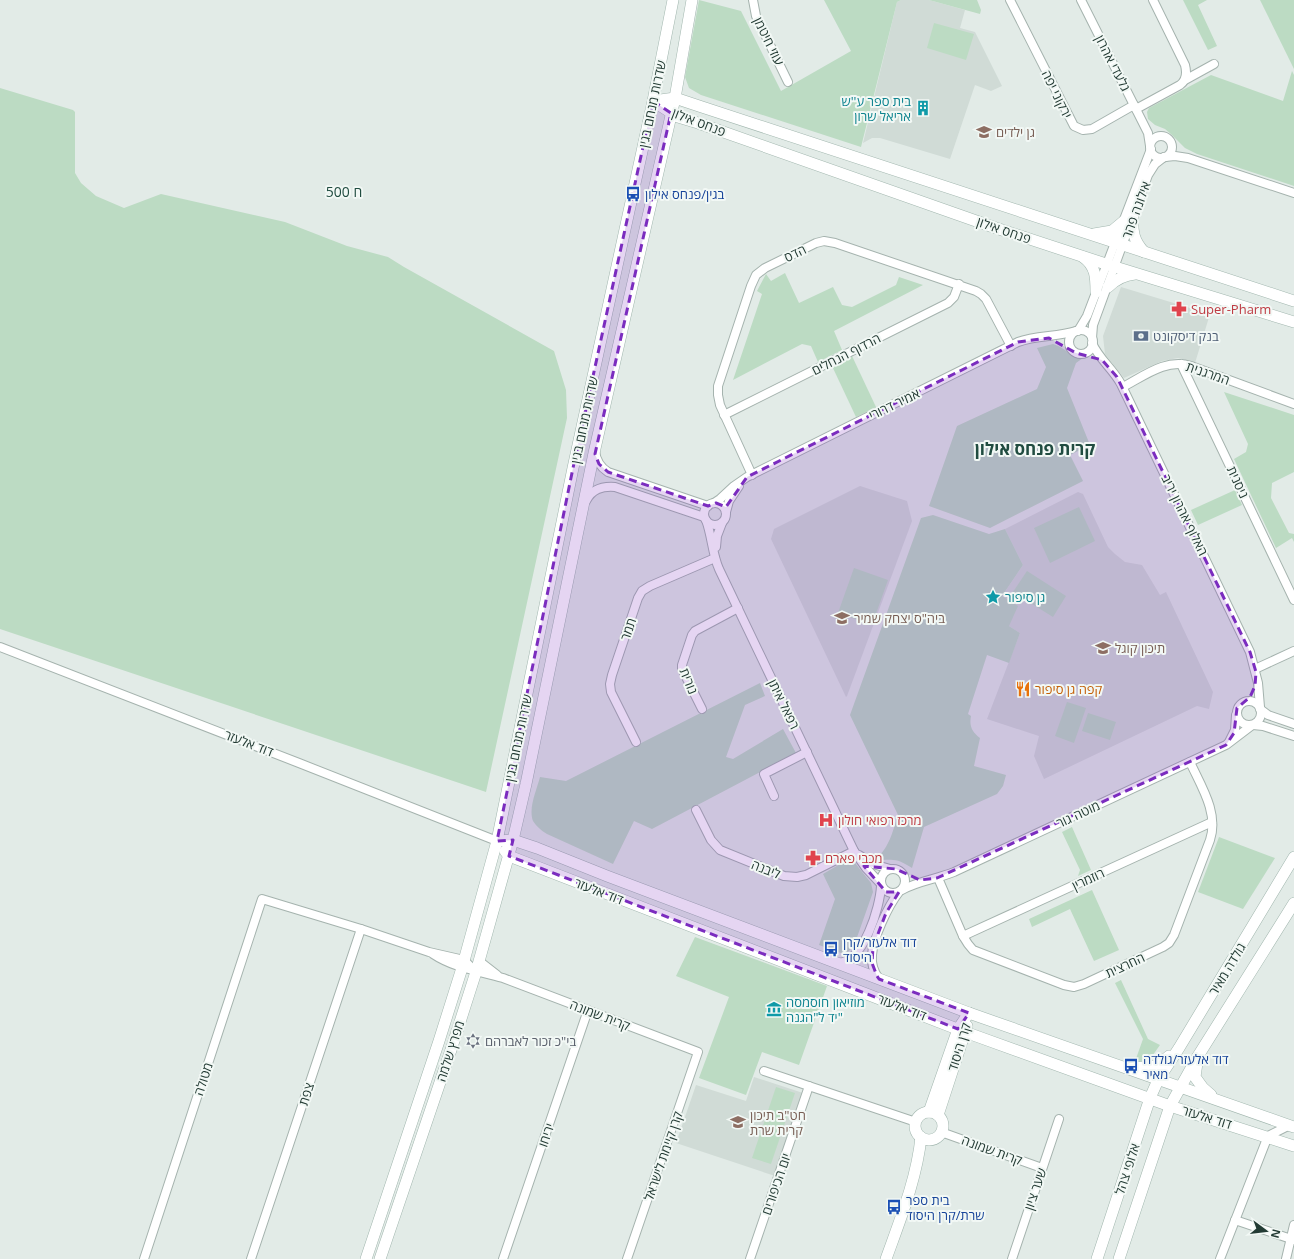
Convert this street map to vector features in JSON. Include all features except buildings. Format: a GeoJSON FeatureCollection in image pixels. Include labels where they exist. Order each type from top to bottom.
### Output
{"type":"FeatureCollection","features":[{"type":"Feature","properties":{"kind":"street","name":"שדרות מנחם בגין"},"geometry":{"type":"LineString","coordinates":[[497,841],[573,468],[653,101],[673,0]]}},
{"type":"Feature","properties":{"kind":"street","name":"שדרות מנחם בגין"},"geometry":{"type":"LineString","coordinates":[[513,840],[582,507],[666,142],[692,0]]}},
{"type":"Feature","properties":{"kind":"street","name":"עוזי חיטמן"},"geometry":{"type":"LineString","coordinates":[[753,0],[756,16],[788,82]]}},
{"type":"Feature","properties":{"kind":"street","name":"ירקוני יפה"},"geometry":{"type":"LineString","coordinates":[[1010,0],[1070,122],[1074,126],[1083,130],[1092,129],[1135,107]]}},
{"type":"Feature","properties":{"kind":"street","name":"גלעדי אהרון"},"geometry":{"type":"LineString","coordinates":[[1081,0],[1145,126],[1150,137],[1151,147]]}},
{"type":"Feature","properties":{"kind":"street"},"geometry":{"type":"LineString","coordinates":[[1153,0],[1185,65],[1187,72],[1185,80]]}},
{"type":"Feature","properties":{"kind":"street"},"geometry":{"type":"LineString","coordinates":[[1135,107],[1180,85],[1185,80],[1214,64]]}},
{"type":"Feature","properties":{"kind":"street"},"geometry":{"type":"LineString","coordinates":[[679,75],[686,94],[702,106]]}},
{"type":"Feature","properties":{"kind":"street","name":"פנחס אילון"},"geometry":{"type":"LineString","coordinates":[[653,101],[675,98],[702,106],[1294,301]]}},
{"type":"Feature","properties":{"kind":"street","name":"פנחס אילון"},"geometry":{"type":"LineString","coordinates":[[653,101],[678,117],[989,225],[1081,256],[1294,322]]}},
{"type":"Feature","properties":{"kind":"street"},"geometry":{"type":"LineString","coordinates":[[666,142],[677,125],[698,123]]}},
{"type":"Feature","properties":{"kind":"street","name":"גלעדי אהרון"},"geometry":{"type":"LineString","coordinates":[[1145,126],[1161,136]]}},
{"type":"Feature","properties":{"kind":"street"},"geometry":{"type":"LineString","coordinates":[[1188,158],[1177,150],[1168,137],[1161,136],[1154,138],[1151,147],[1155,156],[1175,156],[1188,158],[1294,194]]}},
{"type":"Feature","properties":{"kind":"street"},"geometry":{"type":"LineString","coordinates":[[1165,157],[1172,151],[1172,143]]}},
{"type":"Feature","properties":{"kind":"street","name":"אילונה פהר"},"geometry":{"type":"LineString","coordinates":[[1128,220],[1151,147]]}},
{"type":"Feature","properties":{"kind":"street","name":"אילונה פהר"},"geometry":{"type":"LineString","coordinates":[[1119,243],[1149,172],[1156,163],[1165,157]]}},
{"type":"Feature","properties":{"kind":"street"},"geometry":{"type":"LineString","coordinates":[[1092,234],[1112,231],[1128,220],[1135,239],[1144,252]]}},
{"type":"Feature","properties":{"kind":"street","name":"הדס"},"geometry":{"type":"LineString","coordinates":[[749,476],[718,400],[717,393],[719,383],[752,284],[758,274],[765,268],[814,243],[821,241],[828,242],[976,291],[984,297],[1011,346]]}},
{"type":"Feature","properties":{"kind":"street"},"geometry":{"type":"LineString","coordinates":[[1111,265],[1108,287],[1093,325],[1092,341],[1089,350],[1083,354],[1078,354],[1072,350],[1069,345],[1070,339],[1072,334],[1077,331],[1087,316],[1096,292],[1111,265],[1119,243]]}},
{"type":"Feature","properties":{"kind":"street"},"geometry":{"type":"LineString","coordinates":[[1081,256],[1094,268],[1096,292]]}},
{"type":"Feature","properties":{"kind":"street"},"geometry":{"type":"LineString","coordinates":[[1108,287],[1116,280],[1124,276],[1139,274]]}},
{"type":"Feature","properties":{"kind":"street","name":"הרדוף הנחלים"},"geometry":{"type":"LineString","coordinates":[[724,414],[948,303],[954,297],[958,284]]}},
{"type":"Feature","properties":{"kind":"street"},"geometry":{"type":"LineString","coordinates":[[1077,331],[1087,333],[1092,341]]}},
{"type":"Feature","properties":{"kind":"street","name":"אמיר דרורי"},"geometry":{"type":"LineString","coordinates":[[711,505],[749,476],[1011,346],[1027,339],[1077,331]]}},
{"type":"Feature","properties":{"kind":"street","name":"אמיר דרורי"},"geometry":{"type":"LineString","coordinates":[[1045,337],[1059,341],[1072,350]]}},
{"type":"Feature","properties":{"kind":"street","name":"האלוף אהרון יריב"},"geometry":{"type":"LineString","coordinates":[[1092,341],[1096,350],[1116,374],[1123,387],[1250,652],[1256,671],[1260,708]]}},
{"type":"Feature","properties":{"kind":"street","name":"האלוף אהרון יריב"},"geometry":{"type":"LineString","coordinates":[[1083,354],[1095,356],[1105,362]]}},
{"type":"Feature","properties":{"kind":"street","name":"המרגנית"},"geometry":{"type":"LineString","coordinates":[[1123,387],[1162,366],[1181,364],[1191,366],[1294,404]]}},
{"type":"Feature","properties":{"kind":"street","name":"ניסנית"},"geometry":{"type":"LineString","coordinates":[[1181,364],[1294,600]]}},
{"type":"Feature","properties":{"kind":"street"},"geometry":{"type":"LineString","coordinates":[[582,507],[590,494],[596,490],[603,487],[615,487],[705,518],[709,523],[714,525],[722,523],[726,517],[726,512],[721,505],[711,505],[608,472],[598,461],[595,454],[595,449]]}},
{"type":"Feature","properties":{"kind":"street","name":"אמיר דרורי"},"geometry":{"type":"LineString","coordinates":[[726,512],[732,494],[749,476]]}},
{"type":"Feature","properties":{"kind":"street"},"geometry":{"type":"LineString","coordinates":[[705,518],[705,510],[711,505]]}},
{"type":"Feature","properties":{"kind":"street","name":"רפאל איתן"},"geometry":{"type":"LineString","coordinates":[[705,518],[711,535],[715,558],[854,851],[863,865],[881,885]]}},
{"type":"Feature","properties":{"kind":"street","name":"רפאל איתן"},"geometry":{"type":"LineString","coordinates":[[715,558],[717,536],[722,523]]}},
{"type":"Feature","properties":{"kind":"street","name":"תמר"},"geometry":{"type":"LineString","coordinates":[[636,742],[612,694],[610,684],[638,598],[642,591],[650,586],[715,558]]}},
{"type":"Feature","properties":{"kind":"street","name":"נורית"},"geometry":{"type":"LineString","coordinates":[[702,709],[682,669],[692,635],[738,608]]}},
{"type":"Feature","properties":{"kind":"street","name":"דוד אלעזר"},"geometry":{"type":"LineString","coordinates":[[0,647],[497,841],[513,840],[538,848],[607,876],[969,1013],[1292,1126]]}},
{"type":"Feature","properties":{"kind":"street"},"geometry":{"type":"LineString","coordinates":[[1256,671],[1294,651]]}},
{"type":"Feature","properties":{"kind":"street","name":"האלוף אהרון יריב"},"geometry":{"type":"LineString","coordinates":[[1244,702],[1253,692],[1256,683],[1256,671]]}},
{"type":"Feature","properties":{"kind":"street"},"geometry":{"type":"LineString","coordinates":[[1226,745],[1230,741],[1234,732],[1238,706],[1244,702],[1252,701],[1268,715],[1294,724]]}},
{"type":"Feature","properties":{"kind":"street"},"geometry":{"type":"LineString","coordinates":[[1252,725],[1257,723],[1260,719],[1260,708]]}},
{"type":"Feature","properties":{"kind":"street"},"geometry":{"type":"LineString","coordinates":[[1236,714],[1240,723],[1245,726],[1263,726],[1294,736]]}},
{"type":"Feature","properties":{"kind":"street","name":"מוטה גור"},"geometry":{"type":"LineString","coordinates":[[901,891],[954,872],[1226,745],[1252,725]]}},
{"type":"Feature","properties":{"kind":"street"},"geometry":{"type":"LineString","coordinates":[[774,796],[764,774],[807,752]]}},
{"type":"Feature","properties":{"kind":"street","name":"החרצית"},"geometry":{"type":"LineString","coordinates":[[938,878],[963,936],[970,946],[979,953],[1067,986],[1076,987],[1084,984],[1160,949],[1170,941],[1175,933],[1210,840],[1212,822],[1209,805],[1190,762]]}},
{"type":"Feature","properties":{"kind":"street","name":"ליבנה"},"geometry":{"type":"LineString","coordinates":[[696,810],[711,840],[720,850],[784,876],[797,877],[806,875],[854,851]]}},
{"type":"Feature","properties":{"kind":"street","name":"רוזמרין"},"geometry":{"type":"LineString","coordinates":[[963,936],[1212,822]]}},
{"type":"Feature","properties":{"kind":"street"},"geometry":{"type":"LineString","coordinates":[[517,824],[527,840],[538,848]]}},
{"type":"Feature","properties":{"kind":"street","name":"מפרץ שלמה"},"geometry":{"type":"LineString","coordinates":[[380,1259],[476,972],[513,840]]}},
{"type":"Feature","properties":{"kind":"street","name":"דוד אלעזר"},"geometry":{"type":"LineString","coordinates":[[497,841],[509,856],[962,1031],[1170,1106],[1268,1136],[1294,1146]]}},
{"type":"Feature","properties":{"kind":"street","name":"מפרץ שלמה"},"geometry":{"type":"LineString","coordinates":[[366,1259],[439,1041],[463,964],[497,841]]}},
{"type":"Feature","properties":{"kind":"street"},"geometry":{"type":"LineString","coordinates":[[854,851],[873,864],[890,869],[896,869],[913,878],[929,881]]}},
{"type":"Feature","properties":{"kind":"street","name":"גולדה מאיר"},"geometry":{"type":"LineString","coordinates":[[1158,1080],[1179,1048],[1294,857]]}},
{"type":"Feature","properties":{"kind":"street"},"geometry":{"type":"LineString","coordinates":[[838,963],[844,963],[852,958],[865,942],[879,903],[883,874],[890,869]]}},
{"type":"Feature","properties":{"kind":"street"},"geometry":{"type":"LineString","coordinates":[[879,979],[872,963],[873,947],[886,912],[905,884],[905,880],[901,872]]}},
{"type":"Feature","properties":{"kind":"street"},"geometry":{"type":"LineString","coordinates":[[881,885],[888,893],[894,894],[901,891]]}},
{"type":"Feature","properties":{"kind":"street","name":"מטולה"},"geometry":{"type":"LineString","coordinates":[[144,1259],[262,899],[361,929]]}},
{"type":"Feature","properties":{"kind":"street","name":"גולדה מאיר"},"geometry":{"type":"LineString","coordinates":[[1180,1086],[1294,903]]}},
{"type":"Feature","properties":{"kind":"street"},"geometry":{"type":"LineString","coordinates":[[361,929],[472,966],[476,972]]}},
{"type":"Feature","properties":{"kind":"street","name":"צפת"},"geometry":{"type":"LineString","coordinates":[[251,1259],[361,929]]}},
{"type":"Feature","properties":{"kind":"street","name":"קרית שמונה"},"geometry":{"type":"LineString","coordinates":[[479,961],[503,978]]}},
{"type":"Feature","properties":{"kind":"street","name":"קרית שמונה"},"geometry":{"type":"LineString","coordinates":[[476,972],[503,978],[698,1052]]}},
{"type":"Feature","properties":{"kind":"street","name":"יריחו"},"geometry":{"type":"LineString","coordinates":[[503,1259],[588,1010]]}},
{"type":"Feature","properties":{"kind":"street","name":"קרן היסוד"},"geometry":{"type":"LineString","coordinates":[[933,1113],[969,1013]]}},
{"type":"Feature","properties":{"kind":"street"},"geometry":{"type":"LineString","coordinates":[[1129,1069],[1157,1066],[1179,1048]]}},
{"type":"Feature","properties":{"kind":"street","name":"קרן קיימת לישראל"},"geometry":{"type":"LineString","coordinates":[[627,1259],[698,1052]]}},
{"type":"Feature","properties":{"kind":"street"},"geometry":{"type":"LineString","coordinates":[[1198,1056],[1195,1077],[1203,1088],[1218,1100]]}},
{"type":"Feature","properties":{"kind":"street"},"geometry":{"type":"LineString","coordinates":[[764,1071],[916,1122]]}},
{"type":"Feature","properties":{"kind":"street","name":"אלופי צהל"},"geometry":{"type":"LineString","coordinates":[[1097,1259],[1150,1098],[1158,1080]]}},
{"type":"Feature","properties":{"kind":"street","name":"יום הכיפורים"},"geometry":{"type":"LineString","coordinates":[[750,1259],[809,1086]]}},
{"type":"Feature","properties":{"kind":"street","name":"אלופי צהל"},"geometry":{"type":"LineString","coordinates":[[1118,1259],[1170,1106],[1180,1086]]}},
{"type":"Feature","properties":{"kind":"street"},"geometry":{"type":"LineString","coordinates":[[933,1113],[942,1123],[942,1132],[936,1138],[924,1138],[916,1130],[916,1122],[921,1115],[933,1113]]}},
{"type":"Feature","properties":{"kind":"street","name":"שער ציון"},"geometry":{"type":"LineString","coordinates":[[1012,1259],[1059,1119]]}},
{"type":"Feature","properties":{"kind":"street"},"geometry":{"type":"LineString","coordinates":[[1220,1259],[1268,1136],[1292,1126]]}},
{"type":"Feature","properties":{"kind":"street","name":"קרית שמונה"},"geometry":{"type":"LineString","coordinates":[[942,1132],[1042,1168]]}},
{"type":"Feature","properties":{"kind":"street"},"geometry":{"type":"LineString","coordinates":[[886,1259],[902,1214],[924,1138]]}},
{"type":"Feature","properties":{"kind":"street"},"geometry":{"type":"LineString","coordinates":[[1235,1220],[1292,1240]]}},
{"type":"Feature","properties":{"kind":"street"},"geometry":{"type":"LineString","coordinates":[[1286,1259],[1292,1240],[1294,1225]]}},
{"type":"Feature","properties":{"kind":"highlighted area"},"geometry":{"type":"Polygon","coordinates":[[[653,101],[671,113],[595,454],[599,464],[608,472],[708,506],[716,503],[726,507],[747,477],[1018,342],[1049,338],[1076,353],[1102,360],[1117,377],[1250,652],[1256,672],[1255,686],[1250,697],[1237,708],[1234,733],[1226,745],[937,878],[920,880],[896,869],[864,866],[886,892],[899,892],[886,913],[873,947],[872,963],[877,976],[879,979],[969,1013],[958,1029],[509,856],[513,840],[497,841],[573,468],[653,101]]]}},
{"type":"Feature","properties":{"kind":"shaded area"},"geometry":{"type":"Polygon","coordinates":[[[901,0],[929,0],[965,10],[960,28],[975,32],[1002,86],[991,91],[975,85],[950,159],[880,138],[872,138],[863,143],[897,2],[901,0]]]}},
{"type":"Feature","properties":{"kind":"shaded area"},"geometry":{"type":"Polygon","coordinates":[[[1121,287],[1210,314],[1195,363],[1178,358],[1162,361],[1124,378],[1105,354],[1103,336],[1121,287]]]}},
{"type":"Feature","properties":{"kind":"shaded area","name":"ביה\"ס יצחק שמיר"},"geometry":{"type":"Polygon","coordinates":[[[860,486],[907,501],[912,521],[846,697],[771,539],[774,529],[860,486]]]}},
{"type":"Feature","properties":{"kind":"shaded area","name":"תיכון קוגל"},"geometry":{"type":"Polygon","coordinates":[[[1078,492],[1083,494],[1108,547],[1125,562],[1142,565],[1160,595],[1166,592],[1213,692],[1209,709],[1197,706],[1044,779],[1034,756],[1039,736],[987,719],[1020,633],[1009,626],[1002,596],[1023,565],[1005,529],[1078,492]]]}},
{"type":"Feature","properties":{"kind":"shaded area","name":"חט\"ב תיכון קרית שרת"},"geometry":{"type":"Polygon","coordinates":[[[754,1077],[803,1093],[775,1176],[676,1143],[696,1085],[746,1101],[754,1077]]]}},
{"type":"Feature","properties":{"kind":"green space"},"geometry":{"type":"Polygon","coordinates":[[[699,0],[741,11],[781,91],[851,51],[824,0],[901,0],[897,2],[861,147],[701,95],[689,88],[685,77],[699,0]]]}},
{"type":"Feature","properties":{"kind":"green space"},"geometry":{"type":"Polygon","coordinates":[[[929,0],[977,0],[981,10],[980,14],[929,0]]]}},
{"type":"Feature","properties":{"kind":"green space"},"geometry":{"type":"Polygon","coordinates":[[[1183,0],[1207,0],[1198,5],[1217,46],[1208,50],[1183,0]]]}},
{"type":"Feature","properties":{"kind":"green space"},"geometry":{"type":"Polygon","coordinates":[[[1260,0],[1294,0],[1294,69],[1260,0]]]}},
{"type":"Feature","properties":{"kind":"green space"},"geometry":{"type":"Polygon","coordinates":[[[934,23],[974,34],[966,60],[927,48],[934,23]]]}},
{"type":"Feature","properties":{"kind":"green space"},"geometry":{"type":"Polygon","coordinates":[[[1292,71],[1294,75],[1294,186],[1197,154],[1185,148],[1165,129],[1155,125],[1148,119],[1147,112],[1149,108],[1211,75],[1283,101],[1292,71]]]}},
{"type":"Feature","properties":{"kind":"green space"},"geometry":{"type":"Polygon","coordinates":[[[0,88],[73,110],[75,112],[75,173],[81,183],[96,196],[124,208],[161,194],[285,222],[347,246],[388,257],[554,351],[566,390],[567,418],[486,792],[0,629],[0,88]]]}},
{"type":"Feature","properties":{"kind":"green space"},"geometry":{"type":"Polygon","coordinates":[[[785,273],[799,303],[833,287],[842,305],[852,307],[896,285],[899,277],[923,285],[834,331],[842,350],[818,362],[811,346],[802,344],[733,380],[762,294],[757,291],[766,274],[771,281],[785,273]]]}},
{"type":"Feature","properties":{"kind":"green space"},"geometry":{"type":"Polygon","coordinates":[[[1053,344],[1075,356],[1083,358],[1076,363],[1067,388],[1090,445],[1070,455],[1083,481],[990,528],[929,506],[957,426],[1037,389],[1046,367],[1037,348],[1053,344]]]}},
{"type":"Feature","properties":{"kind":"green space"},"geometry":{"type":"Polygon","coordinates":[[[852,356],[876,407],[856,417],[832,366],[852,356]]]}},
{"type":"Feature","properties":{"kind":"green space"},"geometry":{"type":"Polygon","coordinates":[[[1224,392],[1294,415],[1294,472],[1272,483],[1271,498],[1289,533],[1294,534],[1294,542],[1292,538],[1276,548],[1234,459],[1246,452],[1248,444],[1224,392]]]}},
{"type":"Feature","properties":{"kind":"green space"},"geometry":{"type":"Polygon","coordinates":[[[1235,490],[1242,505],[1198,525],[1191,510],[1235,490]]]}},
{"type":"Feature","properties":{"kind":"green space"},"geometry":{"type":"Polygon","coordinates":[[[1079,507],[1095,541],[1050,563],[1034,528],[1079,507]]]}},
{"type":"Feature","properties":{"kind":"green space"},"geometry":{"type":"Polygon","coordinates":[[[933,515],[989,534],[1005,529],[1023,565],[1002,596],[1018,606],[1009,626],[1020,633],[1009,663],[987,655],[968,714],[971,716],[970,723],[972,728],[980,738],[974,766],[1006,775],[1003,786],[997,794],[924,827],[912,868],[898,861],[876,859],[888,844],[898,815],[850,715],[921,518],[933,515]]]}},
{"type":"Feature","properties":{"kind":"green space"},"geometry":{"type":"Polygon","coordinates":[[[854,568],[888,580],[872,625],[838,613],[854,568]]]}},
{"type":"Feature","properties":{"kind":"green space"},"geometry":{"type":"Polygon","coordinates":[[[1027,571],[1066,596],[1053,617],[1013,592],[1027,571]]]}},
{"type":"Feature","properties":{"kind":"green space"},"geometry":{"type":"Polygon","coordinates":[[[760,683],[765,696],[745,705],[726,757],[733,759],[783,729],[796,753],[652,829],[634,821],[613,864],[547,834],[533,821],[532,805],[540,777],[566,781],[760,683]]]}},
{"type":"Feature","properties":{"kind":"green space"},"geometry":{"type":"Polygon","coordinates":[[[1067,702],[1086,708],[1074,743],[1055,736],[1067,702]]]}},
{"type":"Feature","properties":{"kind":"green space"},"geometry":{"type":"Polygon","coordinates":[[[1088,713],[1116,722],[1110,740],[1082,731],[1088,713]]]}},
{"type":"Feature","properties":{"kind":"green space"},"geometry":{"type":"Polygon","coordinates":[[[1072,827],[1091,870],[1078,876],[1080,870],[1062,832],[1072,827]]]}},
{"type":"Feature","properties":{"kind":"green space"},"geometry":{"type":"Polygon","coordinates":[[[1219,837],[1275,858],[1243,909],[1198,892],[1219,837]]]}},
{"type":"Feature","properties":{"kind":"green space"},"geometry":{"type":"Polygon","coordinates":[[[847,860],[855,863],[871,883],[873,892],[855,943],[849,951],[841,953],[819,945],[835,899],[823,874],[847,860]]]}},
{"type":"Feature","properties":{"kind":"green space"},"geometry":{"type":"Polygon","coordinates":[[[1092,890],[1119,950],[1094,961],[1070,909],[1032,927],[1029,919],[1092,890]]]}},
{"type":"Feature","properties":{"kind":"green space","name":"מוזיאון חוסמסה יד ל\"הגנה\""},"geometry":{"type":"Polygon","coordinates":[[[695,937],[827,986],[799,1065],[762,1052],[746,1095],[699,1078],[729,997],[676,976],[695,937]]]}},
{"type":"Feature","properties":{"kind":"green space"},"geometry":{"type":"Polygon","coordinates":[[[1121,980],[1148,1039],[1160,1045],[1145,1066],[1133,1067],[1143,1039],[1115,983],[1121,980]]]}},
{"type":"Feature","properties":{"kind":"green space"},"geometry":{"type":"Polygon","coordinates":[[[776,1087],[795,1093],[771,1164],[752,1158],[776,1087]]]}},
{"type":"Feature","properties":{"kind":"place","name":"בית ספר ע''ש אריאל שרון"},"geometry":{"type":"Point","coordinates":[923,108]}},
{"type":"Feature","properties":{"kind":"place","name":"גן ילדים"},"geometry":{"type":"Point","coordinates":[984,132]}},
{"type":"Feature","properties":{"kind":"place","name":"בגין/פנחס אילון"},"geometry":{"type":"Point","coordinates":[633,194]}},
{"type":"Feature","properties":{"kind":"place","name":"Super-Pharm"},"geometry":{"type":"Point","coordinates":[1179,309]}},
{"type":"Feature","properties":{"kind":"place","name":"בנק דיסקונט"},"geometry":{"type":"Point","coordinates":[1141,336]}},
{"type":"Feature","properties":{"kind":"place","name":"גן סיפור"},"geometry":{"type":"Point","coordinates":[993,597]}},
{"type":"Feature","properties":{"kind":"place","name":"ביה\"ס יצחק שמיר"},"geometry":{"type":"Point","coordinates":[842,618]}},
{"type":"Feature","properties":{"kind":"place","name":"תיכון קוגל"},"geometry":{"type":"Point","coordinates":[1103,648]}},
{"type":"Feature","properties":{"kind":"place","name":"קפה גן סיפור"},"geometry":{"type":"Point","coordinates":[1023,689]}},
{"type":"Feature","properties":{"kind":"place","name":"מרכז רפואי חולון"},"geometry":{"type":"Point","coordinates":[826,820]}},
{"type":"Feature","properties":{"kind":"place","name":"מכבי פארם"},"geometry":{"type":"Point","coordinates":[813,858]}},
{"type":"Feature","properties":{"kind":"place","name":"דוד אלעזר/קרן היסוד"},"geometry":{"type":"Point","coordinates":[831,949]}},
{"type":"Feature","properties":{"kind":"place","name":"מוזיאון חוסמסה יד ל\"הגנה\""},"geometry":{"type":"Point","coordinates":[774,1009]}},
{"type":"Feature","properties":{"kind":"place","name":"בי\"כ זכור לאברהם"},"geometry":{"type":"Point","coordinates":[473,1041]}},
{"type":"Feature","properties":{"kind":"place","name":"דוד אלעזר/גולדה מאיר"},"geometry":{"type":"Point","coordinates":[1131,1066]}},
{"type":"Feature","properties":{"kind":"place","name":"חט\"ב תיכון קרית שרת"},"geometry":{"type":"Point","coordinates":[738,1122]}},
{"type":"Feature","properties":{"kind":"place","name":"בית ספר שרת/קרן היסוד"},"geometry":{"type":"Point","coordinates":[894,1207]}},
{"type":"Feature","properties":{"kind":"district","name":"ח 500"},"geometry":{"type":"Point","coordinates":[344,191]}},
{"type":"Feature","properties":{"kind":"district","name":"קרית פנחס אילון"},"geometry":{"type":"Point","coordinates":[1035,448]}}]}
